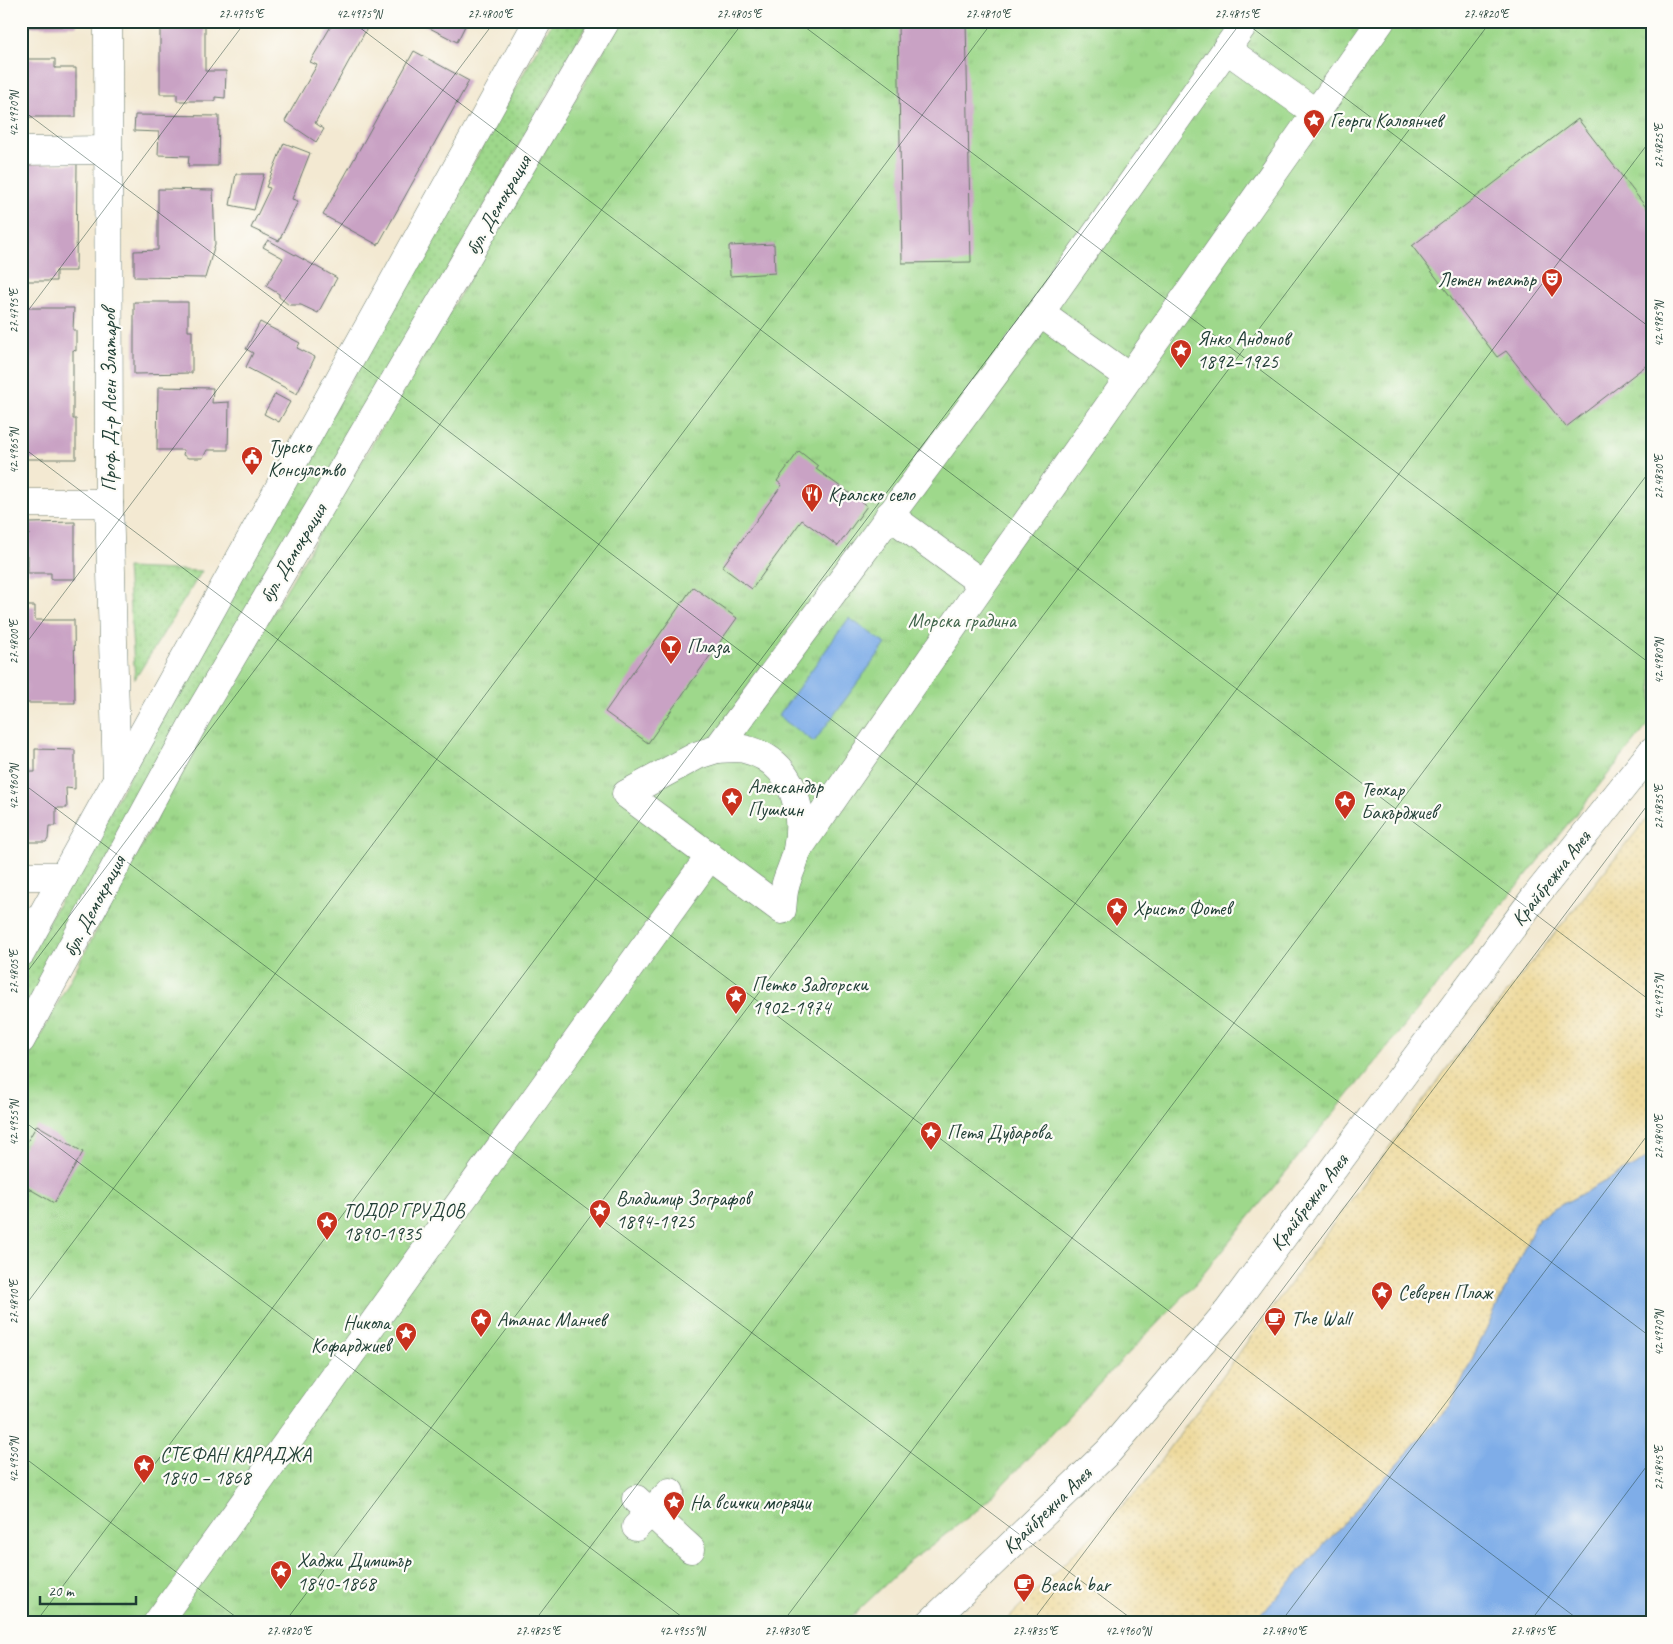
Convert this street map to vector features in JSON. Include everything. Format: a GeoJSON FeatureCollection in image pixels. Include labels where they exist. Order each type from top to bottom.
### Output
{"type":"FeatureCollection","features":[{"type":"Feature","properties":{"kind":"street","name":"Проф. Д-р Асен Златаров"},"geometry":{"type":"LineString","coordinates":[[108,21],[109,503],[117,778]]}},
{"type":"Feature","properties":{"kind":"street","name":"бул. Демокрация"},"geometry":{"type":"LineString","coordinates":[[21,953],[538,21]]}},
{"type":"Feature","properties":{"kind":"street","name":"бул. Демокрация"},"geometry":{"type":"LineString","coordinates":[[21,1040],[195,720],[606,21]]}},
{"type":"Feature","properties":{"kind":"street"},"geometry":{"type":"LineString","coordinates":[[717,749],[1040,313],[1246,21]]}},
{"type":"Feature","properties":{"kind":"street"},"geometry":{"type":"LineString","coordinates":[[797,851],[983,584],[1381,21]]}},
{"type":"Feature","properties":{"kind":"street"},"geometry":{"type":"LineString","coordinates":[[1226,49],[1316,113]]}},
{"type":"Feature","properties":{"kind":"street"},"geometry":{"type":"LineString","coordinates":[[21,151],[108,150]]}},
{"type":"Feature","properties":{"kind":"street"},"geometry":{"type":"LineString","coordinates":[[1040,313],[1129,378]]}},
{"type":"Feature","properties":{"kind":"street"},"geometry":{"type":"LineString","coordinates":[[21,503],[109,503]]}},
{"type":"Feature","properties":{"kind":"street"},"geometry":{"type":"LineString","coordinates":[[889,515],[983,584]]}},
{"type":"Feature","properties":{"kind":"street"},"geometry":{"type":"LineString","coordinates":[[717,749],[742,749],[758,753],[772,761],[787,777],[796,793],[799,813],[797,851],[785,887],[782,910],[626,794],[698,755],[717,749]]}},
{"type":"Feature","properties":{"kind":"street","name":"Крайбрежна Алея"},"geometry":{"type":"LineString","coordinates":[[930,1623],[1109,1451],[1228,1311],[1534,898],[1652,751]]}},
{"type":"Feature","properties":{"kind":"street"},"geometry":{"type":"LineString","coordinates":[[157,1623],[710,856]]}},
{"type":"Feature","properties":{"kind":"street"},"geometry":{"type":"LineString","coordinates":[[21,876],[64,876]]}},
{"type":"Feature","properties":{"kind":"street"},"geometry":{"type":"LineString","coordinates":[[670,1492],[640,1512],[691,1549]]}},
{"type":"Feature","properties":{"kind":"green space"},"geometry":{"type":"Polygon","coordinates":[[[553,21],[589,21],[21,1027],[21,970],[553,21]]]}},
{"type":"Feature","properties":{"kind":"green space","name":"Морска градина"},"geometry":{"type":"Polygon","coordinates":[[[621,21],[1652,21],[1652,720],[1196,1283],[980,1508],[908,1563],[845,1623],[21,1623],[21,1072],[202,733],[621,21]]]}},
{"type":"Feature","properties":{"kind":"green space"},"geometry":{"type":"Polygon","coordinates":[[[127,568],[202,571],[135,679],[127,568]]]}},
{"type":"Feature","properties":{"kind":"sand","name":"Северен Плаж"},"geometry":{"type":"Polygon","coordinates":[[[1652,812],[1652,1156],[1539,1217],[1450,1406],[1253,1623],[1004,1623],[1143,1485],[1450,1064],[1652,812]]]}},
{"type":"Feature","properties":{"kind":"water"},"geometry":{"type":"Polygon","coordinates":[[[849,618],[886,644],[814,742],[778,716],[849,618]]]}},
{"type":"Feature","properties":{"kind":"water"},"geometry":{"type":"Polygon","coordinates":[[[1652,1156],[1652,1623],[1253,1623],[1450,1406],[1539,1217],[1652,1156]]]}},
{"type":"Feature","properties":{"kind":"building"},"geometry":{"type":"Polygon","coordinates":[[[21,21],[77,21],[77,26],[21,27],[21,21]]]}},
{"type":"Feature","properties":{"kind":"building"},"geometry":{"type":"Polygon","coordinates":[[[160,21],[205,21],[205,71],[226,71],[225,98],[215,97],[215,101],[177,101],[177,94],[160,94],[160,21]]]}},
{"type":"Feature","properties":{"kind":"building"},"geometry":{"type":"Polygon","coordinates":[[[334,21],[371,21],[315,123],[324,129],[316,142],[285,121],[317,65],[310,62],[334,21]]]}},
{"type":"Feature","properties":{"kind":"building"},"geometry":{"type":"Polygon","coordinates":[[[416,21],[465,21],[467,22],[457,42],[416,21]]]}},
{"type":"Feature","properties":{"kind":"building"},"geometry":{"type":"Polygon","coordinates":[[[898,21],[966,21],[971,262],[902,263],[898,21]]]}},
{"type":"Feature","properties":{"kind":"building"},"geometry":{"type":"Polygon","coordinates":[[[414,51],[469,81],[378,245],[323,215],[414,51]]]}},
{"type":"Feature","properties":{"kind":"building"},"geometry":{"type":"Polygon","coordinates":[[[21,59],[55,59],[55,68],[76,68],[76,117],[21,117],[21,59]]]}},
{"type":"Feature","properties":{"kind":"building"},"geometry":{"type":"Polygon","coordinates":[[[135,115],[219,116],[218,166],[188,166],[189,156],[158,155],[159,132],[134,131],[135,115]]]}},
{"type":"Feature","properties":{"kind":"building","name":"Летен театър"},"geometry":{"type":"Polygon","coordinates":[[[1578,119],[1652,215],[1652,361],[1566,427],[1506,351],[1497,357],[1412,246],[1578,119]]]}},
{"type":"Feature","properties":{"kind":"building"},"geometry":{"type":"Polygon","coordinates":[[[284,143],[310,153],[292,199],[298,201],[279,241],[251,228],[270,188],[266,187],[284,143]]]}},
{"type":"Feature","properties":{"kind":"building"},"geometry":{"type":"Polygon","coordinates":[[[21,164],[77,164],[76,271],[56,271],[56,281],[23,281],[22,222],[26,222],[25,210],[21,210],[21,164]]]}},
{"type":"Feature","properties":{"kind":"building"},"geometry":{"type":"Polygon","coordinates":[[[236,174],[264,174],[254,210],[230,205],[236,174]]]}},
{"type":"Feature","properties":{"kind":"building"},"geometry":{"type":"Polygon","coordinates":[[[158,189],[213,190],[215,244],[205,278],[134,277],[134,251],[158,250],[158,189]]]}},
{"type":"Feature","properties":{"kind":"building"},"geometry":{"type":"Polygon","coordinates":[[[268,240],[337,278],[318,313],[301,305],[289,305],[279,297],[279,294],[266,286],[283,258],[263,247],[268,240]]]}},
{"type":"Feature","properties":{"kind":"building"},"geometry":{"type":"Polygon","coordinates":[[[774,244],[775,273],[730,276],[729,246],[774,244]]]}},
{"type":"Feature","properties":{"kind":"building"},"geometry":{"type":"Polygon","coordinates":[[[134,302],[188,302],[188,331],[192,331],[192,373],[134,374],[134,302]]]}},
{"type":"Feature","properties":{"kind":"building"},"geometry":{"type":"Polygon","coordinates":[[[21,308],[74,308],[73,330],[76,330],[76,351],[73,350],[73,419],[76,419],[76,459],[21,459],[21,308]]]}},
{"type":"Feature","properties":{"kind":"building"},"geometry":{"type":"Polygon","coordinates":[[[260,322],[300,343],[297,348],[315,357],[297,394],[246,367],[253,353],[246,349],[260,322]]]}},
{"type":"Feature","properties":{"kind":"building"},"geometry":{"type":"Polygon","coordinates":[[[158,387],[213,388],[212,403],[229,402],[228,450],[207,450],[203,458],[188,458],[183,455],[184,450],[157,450],[158,387]]]}},
{"type":"Feature","properties":{"kind":"building"},"geometry":{"type":"Polygon","coordinates":[[[275,394],[290,402],[279,422],[264,414],[275,394]]]}},
{"type":"Feature","properties":{"kind":"building","name":"Кралско село"},"geometry":{"type":"Polygon","coordinates":[[[799,451],[818,466],[816,469],[867,506],[838,546],[802,520],[752,589],[722,567],[782,485],[777,481],[799,451]]]}},
{"type":"Feature","properties":{"kind":"building"},"geometry":{"type":"Polygon","coordinates":[[[75,522],[75,579],[51,579],[51,573],[28,573],[28,555],[24,555],[24,535],[29,535],[29,523],[75,522]]]}},
{"type":"Feature","properties":{"kind":"building","name":"Плаза"},"geometry":{"type":"Polygon","coordinates":[[[693,587],[737,618],[648,743],[605,712],[693,587]]]}},
{"type":"Feature","properties":{"kind":"building"},"geometry":{"type":"Polygon","coordinates":[[[21,606],[35,606],[35,620],[74,620],[75,703],[21,703],[21,606]]]}},
{"type":"Feature","properties":{"kind":"building"},"geometry":{"type":"Polygon","coordinates":[[[35,749],[75,750],[75,789],[66,788],[67,808],[56,808],[56,826],[49,826],[46,842],[21,842],[21,772],[35,772],[35,749]]]}},
{"type":"Feature","properties":{"kind":"building"},"geometry":{"type":"Polygon","coordinates":[[[37,1125],[83,1152],[54,1203],[21,1184],[21,1152],[37,1125]]]}},
{"type":"Feature","properties":{"kind":"place","name":"Георги Калоянчев"},"geometry":{"type":"Point","coordinates":[1314,139]}},
{"type":"Feature","properties":{"kind":"place","name":"Летен театър"},"geometry":{"type":"Point","coordinates":[1552,298]}},
{"type":"Feature","properties":{"kind":"place","name":"Янко Андонов 1892–1925"},"geometry":{"type":"Point","coordinates":[1181,369]}},
{"type":"Feature","properties":{"kind":"place","name":"Турско Консулство"},"geometry":{"type":"Point","coordinates":[252,476]}},
{"type":"Feature","properties":{"kind":"place","name":"Кралско село"},"geometry":{"type":"Point","coordinates":[812,513]}},
{"type":"Feature","properties":{"kind":"place","name":"Плаза"},"geometry":{"type":"Point","coordinates":[671,665]}},
{"type":"Feature","properties":{"kind":"place","name":"Александър Пушкин"},"geometry":{"type":"Point","coordinates":[732,817]}},
{"type":"Feature","properties":{"kind":"place","name":"Теохар Бакърджиев"},"geometry":{"type":"Point","coordinates":[1345,820]}},
{"type":"Feature","properties":{"kind":"place","name":"Христо Фотев"},"geometry":{"type":"Point","coordinates":[1117,927]}},
{"type":"Feature","properties":{"kind":"place","name":"Петко Задгорски 1902-1974"},"geometry":{"type":"Point","coordinates":[736,1015]}},
{"type":"Feature","properties":{"kind":"place","name":"Петя Дубарова"},"geometry":{"type":"Point","coordinates":[931,1151]}},
{"type":"Feature","properties":{"kind":"place","name":"Владимир Зографов 1894-1925"},"geometry":{"type":"Point","coordinates":[600,1229]}},
{"type":"Feature","properties":{"kind":"place","name":"TOДOP ГРУДОВ 1890-1935"},"geometry":{"type":"Point","coordinates":[327,1241]}},
{"type":"Feature","properties":{"kind":"place","name":"Северен Плаж"},"geometry":{"type":"Point","coordinates":[1382,1311]}},
{"type":"Feature","properties":{"kind":"place","name":"The Wall"},"geometry":{"type":"Point","coordinates":[1275,1337]}},
{"type":"Feature","properties":{"kind":"place","name":"Атанас Манчев"},"geometry":{"type":"Point","coordinates":[481,1338]}},
{"type":"Feature","properties":{"kind":"place","name":"Никола Кофарджиев"},"geometry":{"type":"Point","coordinates":[406,1352]}},
{"type":"Feature","properties":{"kind":"place","name":"СТЕФАН КАРАДЖА 1840 – 1868"},"geometry":{"type":"Point","coordinates":[144,1484]}},
{"type":"Feature","properties":{"kind":"place","name":"На всички моряци"},"geometry":{"type":"Point","coordinates":[674,1521]}},
{"type":"Feature","properties":{"kind":"place","name":"Хаджи Димитър 1840-1868"},"geometry":{"type":"Point","coordinates":[281,1590]}},
{"type":"Feature","properties":{"kind":"place","name":"Beach bar"},"geometry":{"type":"Point","coordinates":[1024,1603]}}]}
